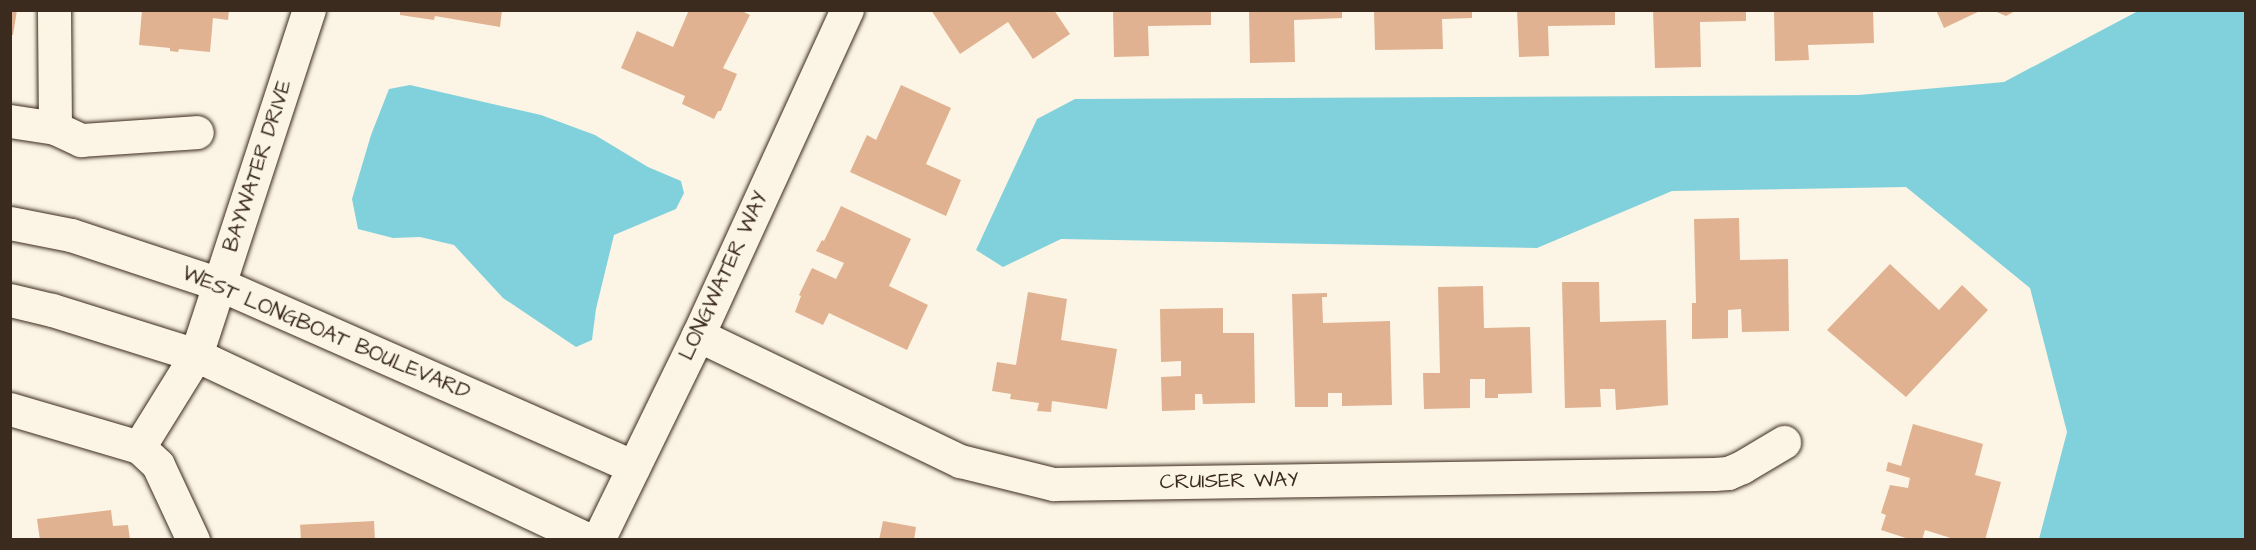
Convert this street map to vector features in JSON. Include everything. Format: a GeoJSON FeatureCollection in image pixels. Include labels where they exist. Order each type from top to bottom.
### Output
{"type":"FeatureCollection","features":[{"type":"Feature","properties":{"kind":"street"},"geometry":{"type":"LineString","coordinates":[[54,10],[55,128]]}},
{"type":"Feature","properties":{"kind":"street","name":"BAYWATER DRIVE"},"geometry":{"type":"LineString","coordinates":[[139,447],[196,355],[309,10]]}},
{"type":"Feature","properties":{"kind":"street","name":"LONGWATER WAY"},"geometry":{"type":"LineString","coordinates":[[598,540],[698,335],[847,10]]}},
{"type":"Feature","properties":{"kind":"street"},"geometry":{"type":"LineString","coordinates":[[10,121],[55,128],[81,140],[197,132]]}},
{"type":"Feature","properties":{"kind":"street","name":"WEST LONGBOAT BOULEVARD"},"geometry":{"type":"LineString","coordinates":[[10,223],[71,235],[219,284],[633,467]]}},
{"type":"Feature","properties":{"kind":"street"},"geometry":{"type":"LineString","coordinates":[[10,300],[52,310],[196,355],[589,540]]}},
{"type":"Feature","properties":{"kind":"street","name":"CRUISER WAY"},"geometry":{"type":"LineString","coordinates":[[698,335],[960,461],[1053,484],[1714,474],[1728,473],[1742,467],[1784,442]]}},
{"type":"Feature","properties":{"kind":"street"},"geometry":{"type":"LineString","coordinates":[[10,409],[139,447],[158,465],[193,540]]}},
{"type":"Feature","properties":{"kind":"water"},"geometry":{"type":"Polygon","coordinates":[[[2138,11],[2245,11],[2245,539],[2039,539],[2067,432],[2030,288],[1906,187],[1672,191],[1537,248],[1061,239],[1003,267],[976,250],[1037,119],[1075,99],[1858,95],[2004,82],[2138,11]]]}},
{"type":"Feature","properties":{"kind":"water"},"geometry":{"type":"Polygon","coordinates":[[[410,85],[541,115],[595,135],[648,167],[681,181],[684,193],[676,209],[614,235],[596,309],[592,340],[576,347],[503,298],[454,245],[420,237],[393,238],[358,229],[352,199],[371,135],[389,89],[410,85]]]}},
{"type":"Feature","properties":{"kind":"building"},"geometry":{"type":"Polygon","coordinates":[[[10,10],[17,10],[13,35],[10,35],[10,10]]]}},
{"type":"Feature","properties":{"kind":"building"},"geometry":{"type":"Polygon","coordinates":[[[142,10],[229,10],[228,20],[213,18],[210,52],[179,49],[178,52],[170,51],[170,48],[139,45],[142,10]]]}},
{"type":"Feature","properties":{"kind":"building"},"geometry":{"type":"Polygon","coordinates":[[[400,10],[502,10],[500,27],[435,16],[434,20],[400,15],[400,10]]]}},
{"type":"Feature","properties":{"kind":"building"},"geometry":{"type":"Polygon","coordinates":[[[689,10],[740,10],[750,15],[723,68],[737,74],[721,111],[718,111],[714,119],[682,104],[685,96],[621,68],[637,31],[673,47],[689,10]]]}},
{"type":"Feature","properties":{"kind":"building"},"geometry":{"type":"Polygon","coordinates":[[[931,10],[1054,10],[1070,34],[1033,59],[1008,22],[960,54],[931,10]]]}},
{"type":"Feature","properties":{"kind":"building"},"geometry":{"type":"Polygon","coordinates":[[[1113,10],[1211,10],[1211,25],[1148,26],[1149,56],[1114,57],[1113,10]]]}},
{"type":"Feature","properties":{"kind":"building"},"geometry":{"type":"Polygon","coordinates":[[[1249,10],[1342,10],[1342,18],[1294,20],[1295,62],[1250,63],[1249,10]]]}},
{"type":"Feature","properties":{"kind":"building"},"geometry":{"type":"Polygon","coordinates":[[[1374,10],[1472,10],[1472,18],[1442,19],[1443,49],[1375,50],[1374,10]]]}},
{"type":"Feature","properties":{"kind":"building"},"geometry":{"type":"Polygon","coordinates":[[[1517,10],[1615,10],[1615,25],[1548,26],[1549,56],[1519,57],[1517,10]]]}},
{"type":"Feature","properties":{"kind":"building"},"geometry":{"type":"Polygon","coordinates":[[[1653,10],[1746,10],[1746,21],[1700,22],[1701,67],[1655,68],[1653,10]]]}},
{"type":"Feature","properties":{"kind":"building"},"geometry":{"type":"Polygon","coordinates":[[[1774,10],[1873,10],[1874,43],[1808,45],[1809,60],[1775,61],[1774,10]]]}},
{"type":"Feature","properties":{"kind":"building"},"geometry":{"type":"Polygon","coordinates":[[[1936,10],[1982,10],[1944,28],[1936,10]]]}},
{"type":"Feature","properties":{"kind":"building"},"geometry":{"type":"Polygon","coordinates":[[[1992,10],[2017,10],[2006,16],[1992,10]]]}},
{"type":"Feature","properties":{"kind":"building"},"geometry":{"type":"Polygon","coordinates":[[[901,85],[951,108],[926,164],[961,180],[946,216],[850,172],[867,135],[876,140],[901,85]]]}},
{"type":"Feature","properties":{"kind":"building"},"geometry":{"type":"Polygon","coordinates":[[[841,206],[911,239],[889,286],[928,305],[907,350],[829,313],[823,325],[795,312],[801,296],[799,295],[812,268],[836,279],[844,263],[816,251],[822,240],[824,241],[841,206]]]}},
{"type":"Feature","properties":{"kind":"building"},"geometry":{"type":"Polygon","coordinates":[[[1739,218],[1740,260],[1788,259],[1789,331],[1742,332],[1741,309],[1728,310],[1728,338],[1692,339],[1692,303],[1696,303],[1694,219],[1739,218]]]}},
{"type":"Feature","properties":{"kind":"building"},"geometry":{"type":"Polygon","coordinates":[[[1890,264],[1939,310],[1962,285],[1988,310],[1906,397],[1827,330],[1890,264]]]}},
{"type":"Feature","properties":{"kind":"building"},"geometry":{"type":"Polygon","coordinates":[[[1562,282],[1599,282],[1600,322],[1666,320],[1668,405],[1616,410],[1615,389],[1600,389],[1601,407],[1565,408],[1562,282]]]}},
{"type":"Feature","properties":{"kind":"building"},"geometry":{"type":"Polygon","coordinates":[[[1483,286],[1484,328],[1530,327],[1532,393],[1498,394],[1498,398],[1485,398],[1485,379],[1470,379],[1470,408],[1424,409],[1423,373],[1440,373],[1438,287],[1483,286]]]}},
{"type":"Feature","properties":{"kind":"building"},"geometry":{"type":"Polygon","coordinates":[[[1028,292],[1067,299],[1061,340],[1117,349],[1107,409],[1052,401],[1051,412],[1037,411],[1039,403],[1010,399],[1011,394],[992,391],[997,362],[1016,365],[1028,292]]]}},
{"type":"Feature","properties":{"kind":"building"},"geometry":{"type":"Polygon","coordinates":[[[1327,293],[1327,297],[1322,297],[1323,323],[1390,321],[1392,405],[1342,406],[1342,393],[1328,393],[1328,407],[1295,407],[1292,294],[1327,293]]]}},
{"type":"Feature","properties":{"kind":"building"},"geometry":{"type":"Polygon","coordinates":[[[1223,308],[1223,333],[1254,333],[1255,403],[1203,404],[1202,394],[1195,394],[1195,410],[1162,411],[1161,377],[1181,376],[1181,361],[1161,362],[1160,309],[1223,308]]]}},
{"type":"Feature","properties":{"kind":"building"},"geometry":{"type":"Polygon","coordinates":[[[1913,424],[1983,444],[1975,475],[2001,482],[1985,540],[1957,540],[1925,530],[1922,540],[1912,540],[1881,530],[1886,515],[1881,513],[1890,485],[1908,488],[1910,478],[1886,471],[1888,462],[1901,466],[1913,424]]]}},
{"type":"Feature","properties":{"kind":"building"},"geometry":{"type":"Polygon","coordinates":[[[111,510],[113,526],[128,525],[130,540],[40,540],[37,519],[111,510]]]}},
{"type":"Feature","properties":{"kind":"building"},"geometry":{"type":"Polygon","coordinates":[[[374,521],[375,540],[301,540],[300,525],[374,521]]]}},
{"type":"Feature","properties":{"kind":"building"},"geometry":{"type":"Polygon","coordinates":[[[883,521],[916,527],[914,540],[879,540],[883,521]]]}}]}
